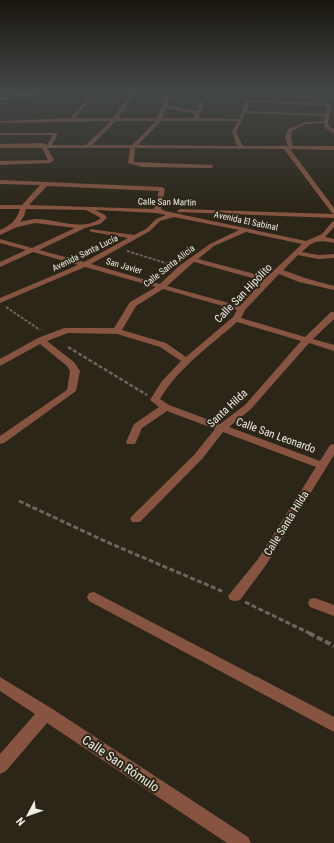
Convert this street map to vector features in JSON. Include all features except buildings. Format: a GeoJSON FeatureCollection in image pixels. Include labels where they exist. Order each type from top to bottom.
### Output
{"type":"FeatureCollection","features":[{"type":"Feature","properties":{"kind":"street"},"geometry":{"type":"LineString","coordinates":[[87,147],[104,130]]}},
{"type":"Feature","properties":{"kind":"street"},"geometry":{"type":"LineString","coordinates":[[149,130],[133,147],[131,163],[136,165],[211,166]]}},
{"type":"Feature","properties":{"kind":"street"},"geometry":{"type":"LineString","coordinates":[[236,130],[234,134],[241,148]]}},
{"type":"Feature","properties":{"kind":"street"},"geometry":{"type":"LineString","coordinates":[[290,130],[288,148],[334,212]]}},
{"type":"Feature","properties":{"kind":"street"},"geometry":{"type":"LineString","coordinates":[[0,134],[56,134],[47,145],[45,151],[51,160],[48,162],[0,163]]}},
{"type":"Feature","properties":{"kind":"street"},"geometry":{"type":"LineString","coordinates":[[0,146],[47,145],[87,147],[334,148]]}},
{"type":"Feature","properties":{"kind":"street"},"geometry":{"type":"LineString","coordinates":[[0,182],[162,188],[157,211]]}},
{"type":"Feature","properties":{"kind":"street"},"geometry":{"type":"LineString","coordinates":[[15,225],[21,216],[23,208],[46,183]]}},
{"type":"Feature","properties":{"kind":"street","name":"Calle San Martin"},"geometry":{"type":"LineString","coordinates":[[0,207],[198,211],[334,216]]}},
{"type":"Feature","properties":{"kind":"street"},"geometry":{"type":"LineString","coordinates":[[85,208],[103,216],[104,218],[92,230]]}},
{"type":"Feature","properties":{"kind":"street","name":"Avenida El Sabinal"},"geometry":{"type":"LineString","coordinates":[[157,211],[308,243]]}},
{"type":"Feature","properties":{"kind":"street"},"geometry":{"type":"LineString","coordinates":[[188,217],[198,211]]}},
{"type":"Feature","properties":{"kind":"street","name":"Avenida Santa Lucía"},"geometry":{"type":"LineString","coordinates":[[0,302],[84,265],[117,248],[150,228],[158,220],[173,214]]}},
{"type":"Feature","properties":{"kind":"street"},"geometry":{"type":"LineString","coordinates":[[0,233],[15,225],[35,221],[83,227]]}},
{"type":"Feature","properties":{"kind":"street"},"geometry":{"type":"LineString","coordinates":[[0,265],[83,227],[98,223]]}},
{"type":"Feature","properties":{"kind":"street","name":"Calle San Hipólito"},"geometry":{"type":"LineString","coordinates":[[155,400],[165,383],[186,361],[236,319],[242,309],[268,280],[308,243],[324,235],[334,223]]}},
{"type":"Feature","properties":{"kind":"street"},"geometry":{"type":"LineString","coordinates":[[73,232],[92,230],[135,237]]}},
{"type":"Feature","properties":{"kind":"street","name":"Calle Santa Alicia"},"geometry":{"type":"LineString","coordinates":[[117,331],[133,304],[161,287],[212,244],[245,230]]}},
{"type":"Feature","properties":{"kind":"street"},"geometry":{"type":"LineString","coordinates":[[319,238],[334,241]]}},
{"type":"Feature","properties":{"kind":"street","name":"San Javier"},"geometry":{"type":"LineString","coordinates":[[0,241],[242,309]]}},
{"type":"Feature","properties":{"kind":"street"},"geometry":{"type":"LineString","coordinates":[[297,253],[318,257],[334,256]]}},
{"type":"Feature","properties":{"kind":"street"},"geometry":{"type":"LineString","coordinates":[[193,260],[268,280]]}},
{"type":"Feature","properties":{"kind":"street"},"geometry":{"type":"LineString","coordinates":[[279,271],[302,280],[334,288]]}},
{"type":"Feature","properties":{"kind":"street","name":"Santa Hilda"},"geometry":{"type":"LineString","coordinates":[[136,519],[198,457],[221,428],[248,406],[307,340],[334,314]]}},
{"type":"Feature","properties":{"kind":"street"},"geometry":{"type":"LineString","coordinates":[[236,319],[334,348]]}},
{"type":"Feature","properties":{"kind":"street"},"geometry":{"type":"LineString","coordinates":[[0,363],[45,339],[67,330],[117,331],[137,336],[163,345],[186,361]]}},
{"type":"Feature","properties":{"kind":"street"},"geometry":{"type":"LineString","coordinates":[[0,441],[71,391],[75,371],[71,364],[45,339]]}},
{"type":"Feature","properties":{"kind":"street","name":"Calle San Leonardo"},"geometry":{"type":"LineString","coordinates":[[155,400],[166,407],[221,428],[328,461]]}},
{"type":"Feature","properties":{"kind":"street"},"geometry":{"type":"LineString","coordinates":[[130,442],[138,426],[166,407]]}},
{"type":"Feature","properties":{"kind":"street","name":"Calle Santa Hilda"},"geometry":{"type":"LineString","coordinates":[[234,596],[262,562],[328,461],[334,447]]}},
{"type":"Feature","properties":{"kind":"street"},"geometry":{"type":"LineString","coordinates":[[94,597],[334,725]]}},
{"type":"Feature","properties":{"kind":"street"},"geometry":{"type":"LineString","coordinates":[[315,603],[334,612]]}},
{"type":"Feature","properties":{"kind":"street","name":"Calle San Rómulo"},"geometry":{"type":"LineString","coordinates":[[0,683],[242,843]]}},
{"type":"Feature","properties":{"kind":"street"},"geometry":{"type":"LineString","coordinates":[[0,766],[46,713]]}},
{"type":"Feature","properties":{"kind":"path"},"geometry":{"type":"LineString","coordinates":[[117,248],[182,268]]}},
{"type":"Feature","properties":{"kind":"path"},"geometry":{"type":"LineString","coordinates":[[0,302],[45,339],[101,366],[155,400]]}},
{"type":"Feature","properties":{"kind":"path"},"geometry":{"type":"LineString","coordinates":[[19,501],[109,543],[234,596],[334,646]]}}]}
